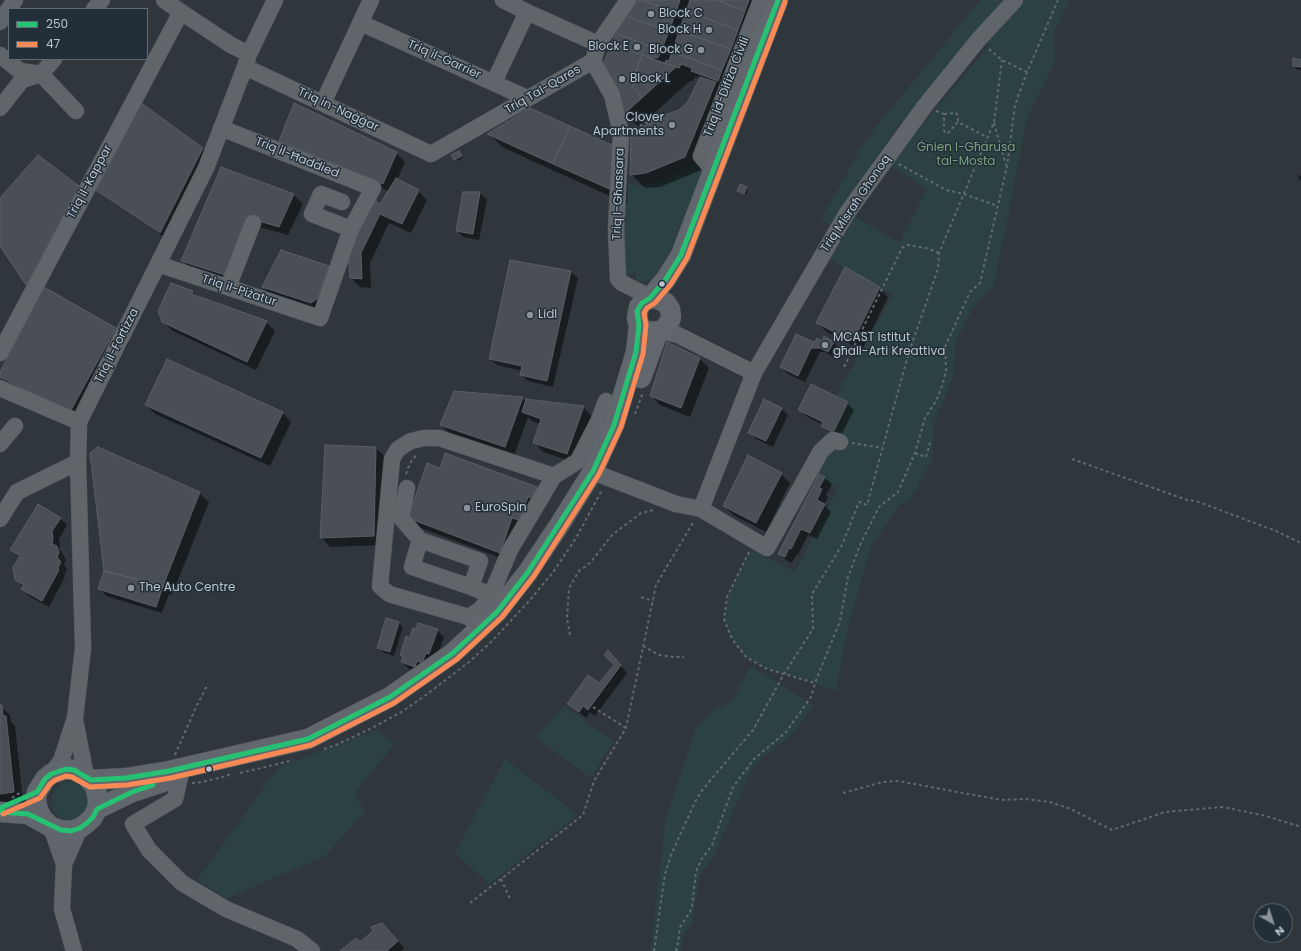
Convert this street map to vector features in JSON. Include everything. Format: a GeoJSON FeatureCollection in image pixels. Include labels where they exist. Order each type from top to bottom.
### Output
{"type":"FeatureCollection","features":[{"type":"Feature","properties":{"kind":"main road","name":"Triq id-Difiża Ċivili"},"geometry":{"type":"LineString","coordinates":[[51,774],[66,769],[74,770],[88,778],[176,777],[312,745],[393,702],[434,674],[506,620],[556,546],[591,469],[615,422],[636,352],[644,307],[666,279],[681,255],[778,0]]}},
{"type":"Feature","properties":{"kind":"main road","name":"Triq id-Difiża Ċivili"},"geometry":{"type":"LineString","coordinates":[[80,828],[93,817],[97,809],[132,792],[176,777],[308,739],[390,698],[448,657],[475,622],[497,612],[528,572],[560,524],[635,394],[668,325],[681,255]]}},
{"type":"Feature","properties":{"kind":"main road"},"geometry":{"type":"LineString","coordinates":[[660,300],[666,304],[668,325],[650,332],[644,330],[644,307],[660,300]]}},
{"type":"Feature","properties":{"kind":"main road"},"geometry":{"type":"LineString","coordinates":[[50,825],[42,818],[36,801],[37,792],[45,779],[51,774]]}},
{"type":"Feature","properties":{"kind":"main road"},"geometry":{"type":"LineString","coordinates":[[88,778],[95,786],[98,794],[97,809]]}},
{"type":"Feature","properties":{"kind":"main road"},"geometry":{"type":"LineString","coordinates":[[0,808],[37,792]]}},
{"type":"Feature","properties":{"kind":"main road"},"geometry":{"type":"LineString","coordinates":[[0,812],[28,814],[61,830],[71,831],[80,828]]}},
{"type":"Feature","properties":{"kind":"street"},"geometry":{"type":"LineString","coordinates":[[95,8],[102,0]]}},
{"type":"Feature","properties":{"kind":"street","name":"Triq in-Naġġar"},"geometry":{"type":"LineString","coordinates":[[164,0],[231,45],[247,60],[323,103],[432,154]]}},
{"type":"Feature","properties":{"kind":"street","name":"Triq il-Fortizza"},"geometry":{"type":"LineString","coordinates":[[51,774],[61,760],[75,718],[83,648],[78,462],[79,422],[206,168],[247,60],[275,0]]}},
{"type":"Feature","properties":{"kind":"street"},"geometry":{"type":"LineString","coordinates":[[323,103],[371,0]]}},
{"type":"Feature","properties":{"kind":"street"},"geometry":{"type":"LineString","coordinates":[[503,0],[598,44]]}},
{"type":"Feature","properties":{"kind":"street","name":"Triq Tal-Qares"},"geometry":{"type":"LineString","coordinates":[[432,154],[527,98],[594,61],[598,44],[628,0]]}},
{"type":"Feature","properties":{"kind":"street","name":"Triq id-Difiża Ċivili"},"geometry":{"type":"LineString","coordinates":[[714,171],[701,156],[761,0]]}},
{"type":"Feature","properties":{"kind":"street","name":"Triq Misraħ Għonoq"},"geometry":{"type":"LineString","coordinates":[[701,509],[754,373],[847,213],[924,107],[979,39],[1015,0]]}},
{"type":"Feature","properties":{"kind":"street"},"geometry":{"type":"LineString","coordinates":[[0,22],[8,10]]}},
{"type":"Feature","properties":{"kind":"street","name":"Triq il-Kappar"},"geometry":{"type":"LineString","coordinates":[[0,353],[6,326],[181,12]]}},
{"type":"Feature","properties":{"kind":"street"},"geometry":{"type":"LineString","coordinates":[[494,82],[527,12]]}},
{"type":"Feature","properties":{"kind":"street","name":"Triq il-Ġarrier"},"geometry":{"type":"LineString","coordinates":[[361,23],[527,98]]}},
{"type":"Feature","properties":{"kind":"street"},"geometry":{"type":"LineString","coordinates":[[0,55],[20,71],[41,74],[76,110]]}},
{"type":"Feature","properties":{"kind":"street"},"geometry":{"type":"LineString","coordinates":[[0,108],[22,80],[41,74],[53,60]]}},
{"type":"Feature","properties":{"kind":"street","name":"Triq l-Għassara"},"geometry":{"type":"LineString","coordinates":[[594,61],[612,95],[621,133],[616,230],[620,281],[642,293],[644,307]]}},
{"type":"Feature","properties":{"kind":"street","name":"Triq il-Ħaddied"},"geometry":{"type":"LineString","coordinates":[[222,128],[373,188],[352,229]]}},
{"type":"Feature","properties":{"kind":"street"},"geometry":{"type":"LineString","coordinates":[[342,202],[321,194],[312,214],[352,229]]}},
{"type":"Feature","properties":{"kind":"street"},"geometry":{"type":"LineString","coordinates":[[228,287],[253,223]]}},
{"type":"Feature","properties":{"kind":"street","name":"Triq il-Piżatur"},"geometry":{"type":"LineString","coordinates":[[158,264],[320,318],[352,229]]}},
{"type":"Feature","properties":{"kind":"street"},"geometry":{"type":"LineString","coordinates":[[668,325],[754,373]]}},
{"type":"Feature","properties":{"kind":"street"},"geometry":{"type":"LineString","coordinates":[[0,388],[79,422]]}},
{"type":"Feature","properties":{"kind":"street"},"geometry":{"type":"LineString","coordinates":[[606,401],[615,422]]}},
{"type":"Feature","properties":{"kind":"street"},"geometry":{"type":"LineString","coordinates":[[0,444],[15,426]]}},
{"type":"Feature","properties":{"kind":"street"},"geometry":{"type":"LineString","coordinates":[[554,476],[510,550],[491,595],[481,609],[475,622],[389,594],[380,586],[392,459],[398,449],[411,441],[424,438],[439,438],[554,476],[591,469],[701,509],[767,548],[821,452],[832,440],[840,442]]}},
{"type":"Feature","properties":{"kind":"street"},"geometry":{"type":"LineString","coordinates":[[0,519],[17,492],[78,462]]}},
{"type":"Feature","properties":{"kind":"street"},"geometry":{"type":"LineString","coordinates":[[406,483],[401,518],[420,540],[480,561],[471,587]]}},
{"type":"Feature","properties":{"kind":"street"},"geometry":{"type":"LineString","coordinates":[[420,540],[412,567],[491,595]]}},
{"type":"Feature","properties":{"kind":"street","name":"Triq il-Fortizza"},"geometry":{"type":"LineString","coordinates":[[75,718],[88,778]]}},
{"type":"Feature","properties":{"kind":"street"},"geometry":{"type":"LineString","coordinates":[[176,777],[175,799],[133,824],[149,850],[182,883],[226,909],[297,939],[312,951]]}},
{"type":"Feature","properties":{"kind":"street"},"geometry":{"type":"LineString","coordinates":[[50,825],[64,864]]}},
{"type":"Feature","properties":{"kind":"street"},"geometry":{"type":"LineString","coordinates":[[74,951],[62,909],[64,864],[80,828]]}},
{"type":"Feature","properties":{"kind":"path"},"geometry":{"type":"LineString","coordinates":[[676,951],[680,927],[690,912],[692,905],[696,872],[701,860],[712,845],[733,787],[754,759],[786,732],[811,697],[815,683],[840,621],[848,577],[860,545],[879,507],[898,492],[915,453],[925,418],[936,401],[946,371],[945,347],[970,292],[980,283],[1007,166],[1015,105],[1026,72],[1058,0]]}},
{"type":"Feature","properties":{"kind":"path"},"geometry":{"type":"LineString","coordinates":[[979,39],[1002,60],[1026,72]]}},
{"type":"Feature","properties":{"kind":"path"},"geometry":{"type":"LineString","coordinates":[[654,951],[665,874],[671,855],[695,802],[703,789],[753,730],[784,674],[813,629],[812,594],[842,544],[859,502],[867,505],[908,355],[938,269],[939,253],[994,122],[1002,60]]}},
{"type":"Feature","properties":{"kind":"path"},"geometry":{"type":"LineString","coordinates":[[924,107],[944,114],[956,113],[958,116],[958,122],[949,132],[945,132],[944,130],[944,114]]}},
{"type":"Feature","properties":{"kind":"path"},"geometry":{"type":"LineString","coordinates":[[621,133],[658,118]]}},
{"type":"Feature","properties":{"kind":"path"},"geometry":{"type":"LineString","coordinates":[[958,122],[987,137]]}},
{"type":"Feature","properties":{"kind":"path"},"geometry":{"type":"LineString","coordinates":[[994,122],[1007,166]]}},
{"type":"Feature","properties":{"kind":"path"},"geometry":{"type":"LineString","coordinates":[[886,158],[946,190],[964,194],[998,206]]}},
{"type":"Feature","properties":{"kind":"path"},"geometry":{"type":"LineString","coordinates":[[844,367],[902,248],[908,245],[926,248],[939,253]]}},
{"type":"Feature","properties":{"kind":"path"},"geometry":{"type":"LineString","coordinates":[[908,355],[945,347]]}},
{"type":"Feature","properties":{"kind":"path"},"geometry":{"type":"LineString","coordinates":[[633,408],[641,388]]}},
{"type":"Feature","properties":{"kind":"path"},"geometry":{"type":"LineString","coordinates":[[615,422],[644,392]]}},
{"type":"Feature","properties":{"kind":"path"},"geometry":{"type":"LineString","coordinates":[[915,453],[926,457],[932,439]]}},
{"type":"Feature","properties":{"kind":"path"},"geometry":{"type":"LineString","coordinates":[[840,442],[883,448]]}},
{"type":"Feature","properties":{"kind":"path"},"geometry":{"type":"LineString","coordinates":[[406,483],[410,463],[418,452]]}},
{"type":"Feature","properties":{"kind":"path"},"geometry":{"type":"LineString","coordinates":[[1072,459],[1187,500],[1196,501],[1276,531],[1301,543]]}},
{"type":"Feature","properties":{"kind":"path"},"geometry":{"type":"LineString","coordinates":[[570,635],[567,618],[569,588],[579,571],[590,563],[612,535],[641,513],[677,499]]}},
{"type":"Feature","properties":{"kind":"path"},"geometry":{"type":"LineString","coordinates":[[470,904],[583,815],[594,782],[626,728],[656,585],[701,509]]}},
{"type":"Feature","properties":{"kind":"path"},"geometry":{"type":"LineString","coordinates":[[756,541],[727,597],[724,619],[732,639],[746,657],[767,669],[815,683]]}},
{"type":"Feature","properties":{"kind":"path"},"geometry":{"type":"LineString","coordinates":[[641,597],[653,601]]}},
{"type":"Feature","properties":{"kind":"path"},"geometry":{"type":"LineString","coordinates":[[643,646],[659,655],[684,657]]}},
{"type":"Feature","properties":{"kind":"path"},"geometry":{"type":"LineString","coordinates":[[208,684],[172,760],[176,777],[197,783],[227,776],[233,772]]}},
{"type":"Feature","properties":{"kind":"path"},"geometry":{"type":"LineString","coordinates":[[593,707],[626,728]]}},
{"type":"Feature","properties":{"kind":"path"},"geometry":{"type":"LineString","coordinates":[[843,793],[883,782],[898,782],[1001,800],[1026,799],[1050,802],[1072,808],[1112,830],[1165,812],[1223,807],[1266,816],[1301,827]]}},
{"type":"Feature","properties":{"kind":"path"},"geometry":{"type":"LineString","coordinates":[[501,880],[510,900]]}},
{"type":"Feature","properties":{"kind":"green space"},"geometry":{"type":"Polygon","coordinates":[[[980,0],[1003,0],[901,122],[830,224],[821,219],[867,138],[980,0]]]}},
{"type":"Feature","properties":{"kind":"green space","name":"Ġnien l-Għarusa tal-Mosta"},"geometry":{"type":"Polygon","coordinates":[[[1024,0],[1069,0],[1054,32],[1055,61],[1027,118],[993,289],[978,300],[955,342],[954,375],[934,423],[932,459],[909,502],[901,502],[871,546],[848,627],[836,691],[815,683],[767,669],[746,657],[732,639],[724,619],[727,597],[751,550],[795,572],[838,488],[804,472],[827,430],[832,432],[836,396],[893,295],[826,257],[852,215],[899,243],[927,189],[889,164],[989,46],[986,44],[1024,0]]]}},
{"type":"Feature","properties":{"kind":"green space"},"geometry":{"type":"Polygon","coordinates":[[[696,163],[702,175],[670,262],[649,282],[637,281],[635,272],[628,276],[625,273],[621,228],[625,182],[639,186],[657,182],[696,163]]]}},
{"type":"Feature","properties":{"kind":"green space"},"geometry":{"type":"Polygon","coordinates":[[[751,666],[813,705],[794,733],[765,755],[752,768],[714,856],[700,875],[692,922],[683,937],[681,951],[651,951],[665,821],[696,729],[714,710],[732,701],[751,666]]]}},
{"type":"Feature","properties":{"kind":"green space"},"geometry":{"type":"Polygon","coordinates":[[[564,706],[613,741],[591,778],[536,738],[564,706]]]}},
{"type":"Feature","properties":{"kind":"green space"},"geometry":{"type":"Polygon","coordinates":[[[375,730],[395,743],[354,794],[365,811],[325,856],[227,898],[197,880],[278,768],[375,730]]]}},
{"type":"Feature","properties":{"kind":"green space"},"geometry":{"type":"Polygon","coordinates":[[[505,759],[578,815],[489,884],[455,853],[505,759]]]}},
{"type":"Feature","properties":{"kind":"green space"},"geometry":{"type":"Polygon","coordinates":[[[70,782],[83,788],[89,801],[83,814],[70,820],[57,814],[51,801],[57,788],[70,782]]]}},
{"type":"Feature","properties":{"kind":"building","name":"Block C"},"geometry":{"type":"Polygon","coordinates":[[[635,0],[642,0],[676,12],[669,31],[626,16],[635,0]]]}},
{"type":"Feature","properties":{"kind":"building"},"geometry":{"type":"Polygon","coordinates":[[[642,0],[680,0],[676,12],[642,0]]]}},
{"type":"Feature","properties":{"kind":"building"},"geometry":{"type":"Polygon","coordinates":[[[690,0],[716,0],[745,11],[738,30],[686,11],[690,0]]]}},
{"type":"Feature","properties":{"kind":"building"},"geometry":{"type":"Polygon","coordinates":[[[716,0],[749,0],[745,11],[716,0]]]}},
{"type":"Feature","properties":{"kind":"building","name":"Block H"},"geometry":{"type":"Polygon","coordinates":[[[686,11],[738,30],[731,49],[679,31],[686,11]]]}},
{"type":"Feature","properties":{"kind":"building"},"geometry":{"type":"Polygon","coordinates":[[[626,16],[669,31],[661,51],[616,33],[626,16]]]}},
{"type":"Feature","properties":{"kind":"building","name":"Block G"},"geometry":{"type":"Polygon","coordinates":[[[679,31],[731,49],[722,70],[672,52],[679,31]]]}},
{"type":"Feature","properties":{"kind":"building","name":"Block E"},"geometry":{"type":"Polygon","coordinates":[[[616,33],[661,51],[658,58],[654,57],[654,59],[612,43],[616,33]]]}},
{"type":"Feature","properties":{"kind":"building","name":"Block L"},"geometry":{"type":"Polygon","coordinates":[[[612,43],[642,55],[634,78],[639,80],[632,86],[642,98],[624,114],[602,67],[612,43]]]}},
{"type":"Feature","properties":{"kind":"building"},"geometry":{"type":"Polygon","coordinates":[[[672,52],[722,70],[718,81],[691,71],[692,68],[681,64],[679,68],[665,63],[666,60],[669,61],[672,52]]]}},
{"type":"Feature","properties":{"kind":"building"},"geometry":{"type":"Polygon","coordinates":[[[642,55],[676,67],[642,98],[632,86],[639,80],[634,78],[642,55]]]}},
{"type":"Feature","properties":{"kind":"building"},"geometry":{"type":"Polygon","coordinates":[[[1293,58],[1301,60],[1301,67],[1293,66],[1293,58]]]}},
{"type":"Feature","properties":{"kind":"building","name":"Clover Apartments"},"geometry":{"type":"Polygon","coordinates":[[[700,77],[716,82],[685,157],[646,173],[630,175],[631,132],[660,119],[662,116],[679,110],[687,103],[700,77]]]}},
{"type":"Feature","properties":{"kind":"building"},"geometry":{"type":"Polygon","coordinates":[[[140,102],[203,148],[160,233],[94,189],[140,102]]]}},
{"type":"Feature","properties":{"kind":"building"},"geometry":{"type":"Polygon","coordinates":[[[294,103],[397,152],[383,184],[279,141],[294,103]]]}},
{"type":"Feature","properties":{"kind":"building"},"geometry":{"type":"Polygon","coordinates":[[[530,108],[570,126],[553,164],[487,134],[530,108]]]}},
{"type":"Feature","properties":{"kind":"building"},"geometry":{"type":"Polygon","coordinates":[[[570,126],[614,146],[614,191],[553,164],[570,126]]]}},
{"type":"Feature","properties":{"kind":"building"},"geometry":{"type":"Polygon","coordinates":[[[459,151],[462,156],[454,160],[451,155],[459,151]]]}},
{"type":"Feature","properties":{"kind":"building"},"geometry":{"type":"Polygon","coordinates":[[[38,155],[79,186],[26,285],[0,246],[0,198],[38,155]]]}},
{"type":"Feature","properties":{"kind":"building"},"geometry":{"type":"Polygon","coordinates":[[[221,167],[294,194],[279,227],[246,217],[225,275],[181,261],[221,167]]]}},
{"type":"Feature","properties":{"kind":"building"},"geometry":{"type":"Polygon","coordinates":[[[396,178],[419,190],[402,224],[380,214],[361,253],[362,279],[350,278],[348,252],[360,225],[375,200],[380,204],[396,178]]]}},
{"type":"Feature","properties":{"kind":"building"},"geometry":{"type":"Polygon","coordinates":[[[740,184],[747,187],[744,194],[737,191],[740,184]]]}},
{"type":"Feature","properties":{"kind":"building"},"geometry":{"type":"Polygon","coordinates":[[[463,192],[480,192],[473,234],[456,231],[463,192]]]}},
{"type":"Feature","properties":{"kind":"building"},"geometry":{"type":"Polygon","coordinates":[[[281,250],[329,266],[318,298],[311,303],[262,287],[281,250]]]}},
{"type":"Feature","properties":{"kind":"building","name":"Lidl"},"geometry":{"type":"Polygon","coordinates":[[[510,260],[571,271],[547,381],[520,375],[522,366],[489,359],[510,260]]]}},
{"type":"Feature","properties":{"kind":"building"},"geometry":{"type":"Polygon","coordinates":[[[845,267],[880,287],[853,341],[816,323],[845,267]]]}},
{"type":"Feature","properties":{"kind":"building"},"geometry":{"type":"Polygon","coordinates":[[[171,283],[193,291],[192,294],[267,321],[247,362],[162,322],[158,311],[171,283]]]}},
{"type":"Feature","properties":{"kind":"building"},"geometry":{"type":"Polygon","coordinates":[[[44,287],[116,328],[70,412],[0,377],[0,372],[44,287]]]}},
{"type":"Feature","properties":{"kind":"building"},"geometry":{"type":"Polygon","coordinates":[[[796,334],[814,342],[798,376],[780,367],[796,334]]]}},
{"type":"Feature","properties":{"kind":"building"},"geometry":{"type":"Polygon","coordinates":[[[824,336],[834,342],[828,352],[820,348],[811,348],[817,338],[822,341],[824,336]]]}},
{"type":"Feature","properties":{"kind":"building"},"geometry":{"type":"Polygon","coordinates":[[[667,342],[700,358],[681,408],[650,396],[667,342]]]}},
{"type":"Feature","properties":{"kind":"building"},"geometry":{"type":"Polygon","coordinates":[[[167,359],[283,412],[261,458],[145,405],[167,359]]]}},
{"type":"Feature","properties":{"kind":"building"},"geometry":{"type":"Polygon","coordinates":[[[811,384],[848,402],[833,433],[821,426],[823,422],[798,410],[811,384]]]}},
{"type":"Feature","properties":{"kind":"building"},"geometry":{"type":"Polygon","coordinates":[[[454,391],[523,397],[505,447],[440,425],[454,391]]]}},
{"type":"Feature","properties":{"kind":"building"},"geometry":{"type":"Polygon","coordinates":[[[526,399],[584,406],[567,454],[533,443],[541,419],[522,412],[526,399]]]}},
{"type":"Feature","properties":{"kind":"building"},"geometry":{"type":"Polygon","coordinates":[[[764,399],[782,408],[766,441],[748,433],[764,399]]]}},
{"type":"Feature","properties":{"kind":"building"},"geometry":{"type":"Polygon","coordinates":[[[325,445],[376,447],[374,536],[320,538],[325,445]]]}},
{"type":"Feature","properties":{"kind":"building"},"geometry":{"type":"Polygon","coordinates":[[[98,447],[200,492],[163,586],[104,571],[90,453],[98,447]]]}},
{"type":"Feature","properties":{"kind":"building","name":"EuroSpin"},"geometry":{"type":"Polygon","coordinates":[[[445,453],[537,487],[532,498],[528,497],[519,520],[512,518],[500,553],[408,518],[427,463],[440,468],[445,453]]]}},
{"type":"Feature","properties":{"kind":"building"},"geometry":{"type":"Polygon","coordinates":[[[748,455],[782,473],[756,523],[723,506],[748,455]]]}},
{"type":"Feature","properties":{"kind":"building"},"geometry":{"type":"Polygon","coordinates":[[[819,474],[825,477],[819,488],[822,489],[817,500],[825,504],[810,533],[801,529],[791,549],[789,548],[785,557],[778,554],[819,474]]]}},
{"type":"Feature","properties":{"kind":"building"},"geometry":{"type":"Polygon","coordinates":[[[38,504],[61,518],[52,531],[52,544],[57,546],[59,553],[57,557],[61,562],[58,568],[59,570],[42,601],[21,589],[24,585],[15,580],[13,567],[20,556],[10,550],[38,504]]]}},
{"type":"Feature","properties":{"kind":"building","name":"The Auto Centre"},"geometry":{"type":"Polygon","coordinates":[[[104,571],[163,586],[156,607],[98,589],[104,571]]]}},
{"type":"Feature","properties":{"kind":"building"},"geometry":{"type":"Polygon","coordinates":[[[386,618],[399,622],[390,652],[377,648],[386,618]]]}},
{"type":"Feature","properties":{"kind":"building"},"geometry":{"type":"Polygon","coordinates":[[[418,623],[438,629],[429,654],[426,653],[422,663],[417,661],[415,667],[401,662],[403,656],[400,655],[406,636],[410,638],[413,628],[416,629],[418,623]]]}},
{"type":"Feature","properties":{"kind":"building"},"geometry":{"type":"Polygon","coordinates":[[[608,650],[621,665],[588,710],[583,706],[579,712],[567,704],[588,675],[599,683],[614,665],[604,655],[608,650]]]}},
{"type":"Feature","properties":{"kind":"building"},"geometry":{"type":"Polygon","coordinates":[[[0,705],[2,705],[3,716],[6,716],[14,792],[0,794],[0,705]]]}},
{"type":"Feature","properties":{"kind":"building"},"geometry":{"type":"Polygon","coordinates":[[[382,923],[398,941],[387,951],[340,951],[356,938],[360,942],[373,931],[371,927],[382,923]]]}},
{"type":"Feature","properties":{"kind":"transit line","name":"250"},"geometry":{"type":"LineString","coordinates":[[0,808],[37,792],[45,779],[51,774],[66,769],[74,770],[91,780],[126,778],[169,771],[308,739],[390,697],[453,653],[497,612],[528,572],[593,471],[614,425],[636,352],[639,325],[637,311],[642,303],[650,298],[666,279],[681,255],[778,0]]}},
{"type":"Feature","properties":{"kind":"transit line","name":"47"},"geometry":{"type":"LineString","coordinates":[[3,814],[40,798],[50,784],[55,780],[66,776],[72,777],[90,787],[127,785],[171,778],[311,745],[394,703],[457,659],[502,617],[534,576],[599,474],[621,427],[643,354],[646,325],[644,313],[647,308],[655,303],[671,284],[687,258],[785,2]]}},
{"type":"Feature","properties":{"kind":"transit line","name":"250"},"geometry":{"type":"LineString","coordinates":[[0,812],[28,814],[61,830],[71,831],[80,828],[87,823],[93,817],[97,809],[132,792],[153,785]]}},
{"type":"Feature","properties":{"kind":"place","name":"Block C"},"geometry":{"type":"Point","coordinates":[651,14]}},
{"type":"Feature","properties":{"kind":"place","name":"Block H"},"geometry":{"type":"Point","coordinates":[709,30]}},
{"type":"Feature","properties":{"kind":"place","name":"Block E"},"geometry":{"type":"Point","coordinates":[637,47]}},
{"type":"Feature","properties":{"kind":"place","name":"Block G"},"geometry":{"type":"Point","coordinates":[701,50]}},
{"type":"Feature","properties":{"kind":"place","name":"Block L"},"geometry":{"type":"Point","coordinates":[622,79]}},
{"type":"Feature","properties":{"kind":"place","name":"Clover Apartments"},"geometry":{"type":"Point","coordinates":[672,125]}},
{"type":"Feature","properties":{"kind":"place","name":"Lidl"},"geometry":{"type":"Point","coordinates":[530,315]}},
{"type":"Feature","properties":{"kind":"place","name":"MCAST Istitut għall-Arti Kreattiva"},"geometry":{"type":"Point","coordinates":[825,345]}},
{"type":"Feature","properties":{"kind":"place","name":"EuroSpin"},"geometry":{"type":"Point","coordinates":[467,508]}},
{"type":"Feature","properties":{"kind":"place","name":"The Auto Centre"},"geometry":{"type":"Point","coordinates":[131,588]}}]}
